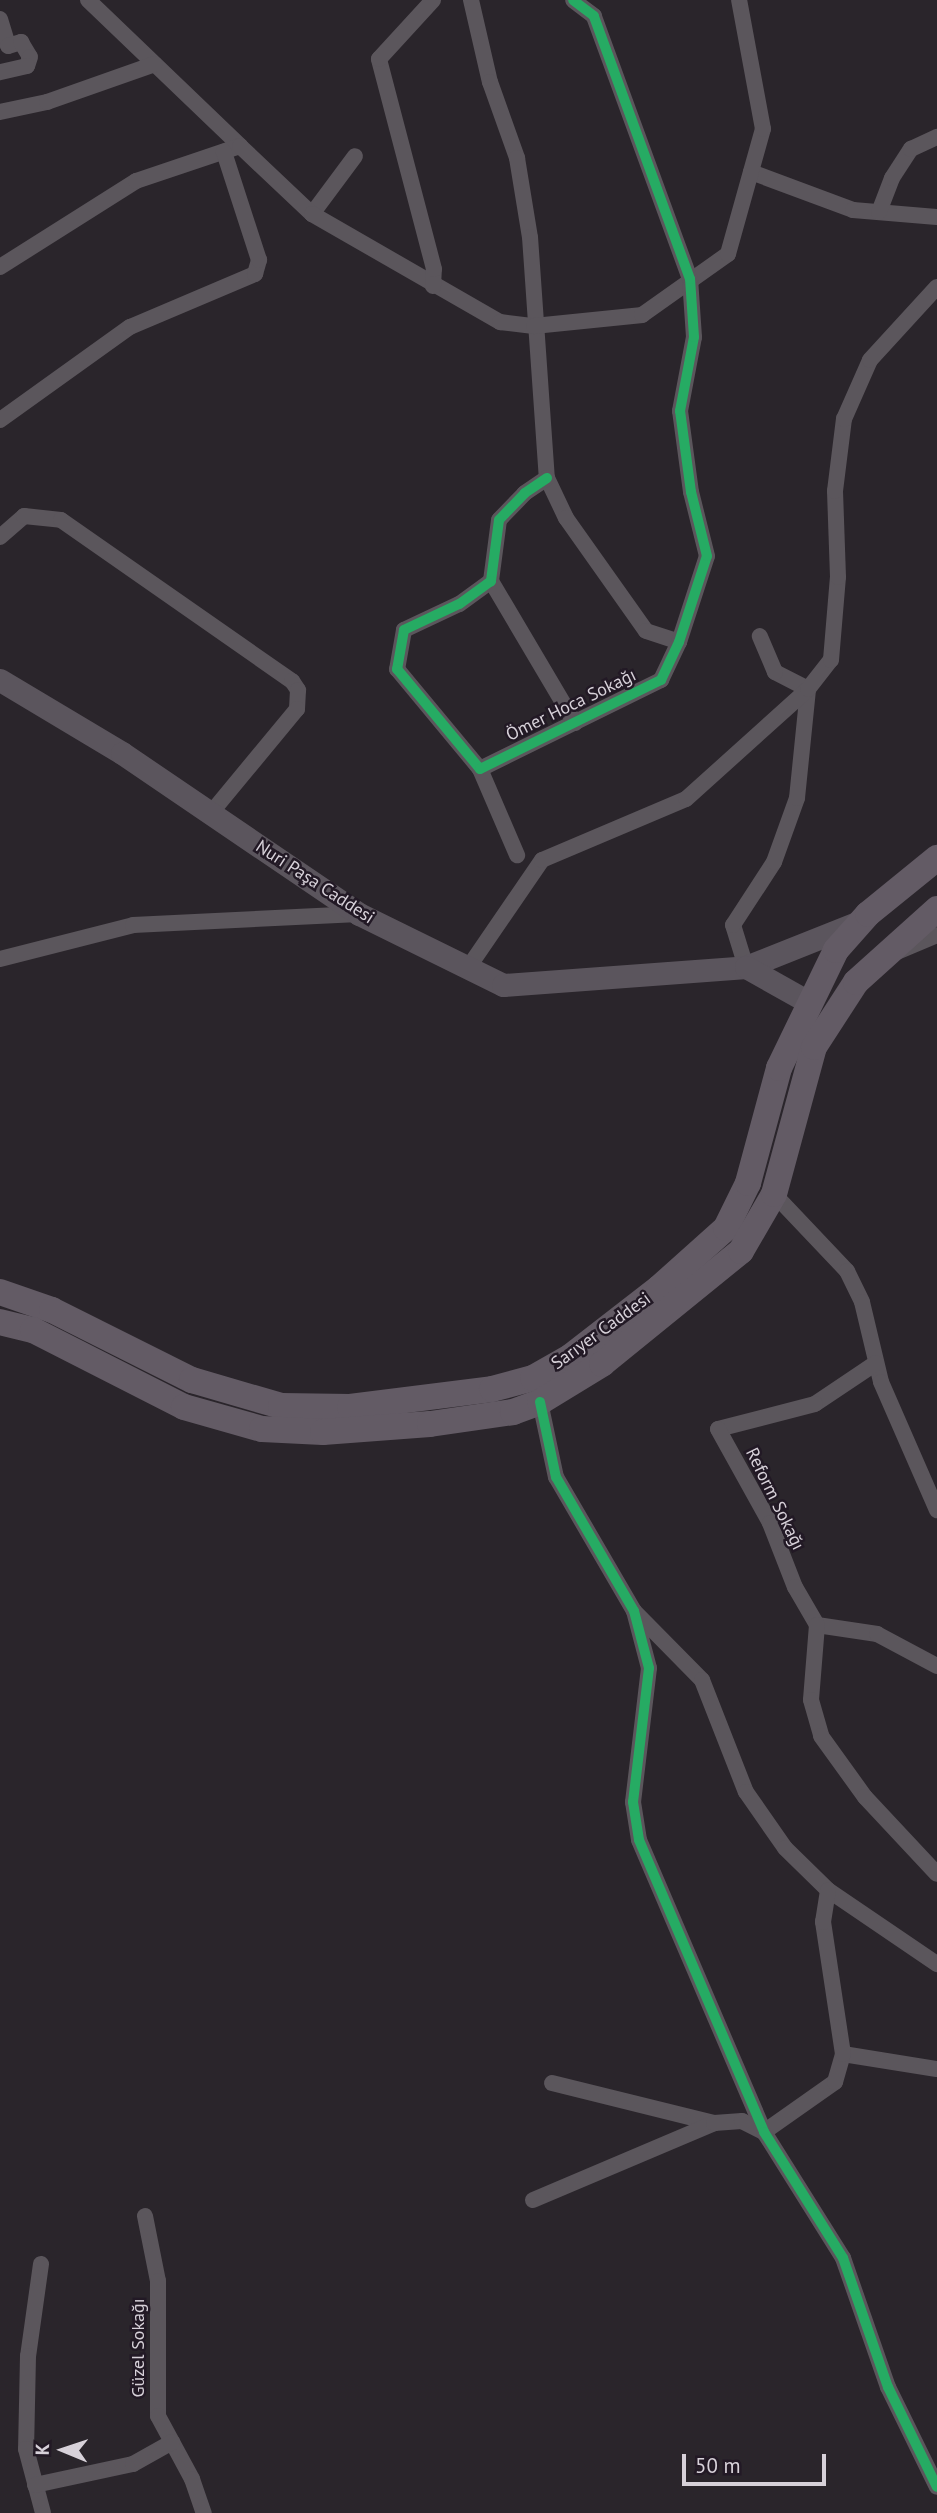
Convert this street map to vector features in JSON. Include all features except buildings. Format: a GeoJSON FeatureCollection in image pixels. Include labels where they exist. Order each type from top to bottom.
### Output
{"type":"FeatureCollection","features":[{"type":"Feature","properties":{"kind":"main road","name":"Sarıyer Caddesi"},"geometry":{"type":"LineString","coordinates":[[0,1322],[33,1330],[184,1407],[262,1429],[323,1432],[430,1424],[513,1412],[569,1357],[712,1245],[737,1210],[748,1183],[779,1068],[808,1002],[836,950],[859,922],[937,858]]}},
{"type":"Feature","properties":{"kind":"main road","name":"Sarıyer Caddesi"},"geometry":{"type":"LineString","coordinates":[[0,1292],[52,1310],[192,1380],[281,1406],[350,1407],[492,1388],[536,1390],[593,1370],[717,1274],[746,1243],[774,1194],[803,1074],[814,1047],[856,982],[937,909]]}},
{"type":"Feature","properties":{"kind":"main road"},"geometry":{"type":"LineString","coordinates":[[859,922],[864,940],[888,954]]}},
{"type":"Feature","properties":{"kind":"main road"},"geometry":{"type":"LineString","coordinates":[[808,1002],[856,982]]}},
{"type":"Feature","properties":{"kind":"main road"},"geometry":{"type":"LineString","coordinates":[[748,1183],[774,1194]]}},
{"type":"Feature","properties":{"kind":"street"},"geometry":{"type":"LineString","coordinates":[[88,0],[155,64],[232,149],[312,214],[433,286],[500,322],[534,326],[642,314],[728,254],[763,129],[739,0]]}},
{"type":"Feature","properties":{"kind":"street"},"geometry":{"type":"LineString","coordinates":[[433,0],[379,59],[434,269],[433,286]]}},
{"type":"Feature","properties":{"kind":"street"},"geometry":{"type":"LineString","coordinates":[[471,0],[490,82],[517,158],[537,294],[534,326],[547,478],[566,518],[646,631],[679,642]]}},
{"type":"Feature","properties":{"kind":"street","name":"Ömer Hoca Sokağı"},"geometry":{"type":"LineString","coordinates":[[480,769],[661,680],[679,642],[707,556],[691,492],[680,411],[694,337],[690,279],[594,16],[573,0]]}},
{"type":"Feature","properties":{"kind":"street"},"geometry":{"type":"LineString","coordinates":[[0,19],[4,50],[21,42],[28,48],[30,62],[20,70],[0,72]]}},
{"type":"Feature","properties":{"kind":"street"},"geometry":{"type":"LineString","coordinates":[[0,112],[47,102],[155,64]]}},
{"type":"Feature","properties":{"kind":"street"},"geometry":{"type":"LineString","coordinates":[[879,212],[892,178],[911,149],[937,137]]}},
{"type":"Feature","properties":{"kind":"street"},"geometry":{"type":"LineString","coordinates":[[0,267],[136,181],[232,149]]}},
{"type":"Feature","properties":{"kind":"street"},"geometry":{"type":"LineString","coordinates":[[0,420],[130,327],[254,274],[259,260],[232,149]]}},
{"type":"Feature","properties":{"kind":"street"},"geometry":{"type":"LineString","coordinates":[[312,214],[355,156]]}},
{"type":"Feature","properties":{"kind":"street"},"geometry":{"type":"LineString","coordinates":[[751,172],[853,210],[937,217]]}},
{"type":"Feature","properties":{"kind":"street"},"geometry":{"type":"LineString","coordinates":[[468,968],[542,860],[686,799],[808,689],[831,660],[838,577],[835,491],[844,419],[870,360],[937,287]]}},
{"type":"Feature","properties":{"kind":"street"},"geometry":{"type":"LineString","coordinates":[[547,478],[525,493],[499,520],[491,581],[575,723]]}},
{"type":"Feature","properties":{"kind":"street"},"geometry":{"type":"LineString","coordinates":[[0,537],[24,516],[61,520],[292,681],[299,699],[297,709],[211,813]]}},
{"type":"Feature","properties":{"kind":"street"},"geometry":{"type":"LineString","coordinates":[[491,581],[459,604],[404,630],[397,670],[480,769],[517,855]]}},
{"type":"Feature","properties":{"kind":"street"},"geometry":{"type":"LineString","coordinates":[[760,636],[775,672],[808,689]]}},
{"type":"Feature","properties":{"kind":"street","name":"Nuri Paşa Caddesi"},"geometry":{"type":"LineString","coordinates":[[0,680],[122,753],[359,914],[503,985],[746,967],[859,922]]}},
{"type":"Feature","properties":{"kind":"street"},"geometry":{"type":"LineString","coordinates":[[808,689],[797,798],[774,862],[733,925],[746,967],[808,1002]]}},
{"type":"Feature","properties":{"kind":"street"},"geometry":{"type":"LineString","coordinates":[[0,959],[133,925],[359,914]]}},
{"type":"Feature","properties":{"kind":"street"},"geometry":{"type":"LineString","coordinates":[[888,954],[937,934]]}},
{"type":"Feature","properties":{"kind":"street"},"geometry":{"type":"LineString","coordinates":[[774,1194],[847,1271],[862,1302],[876,1363],[937,1510]]}},
{"type":"Feature","properties":{"kind":"street","name":"Reform Sokağı"},"geometry":{"type":"LineString","coordinates":[[817,1625],[795,1587],[770,1523],[718,1429],[815,1404],[876,1363]]}},
{"type":"Feature","properties":{"kind":"street"},"geometry":{"type":"LineString","coordinates":[[536,1390],[556,1477],[634,1611],[702,1680],[746,1792],[785,1848],[828,1890],[937,1964]]}},
{"type":"Feature","properties":{"kind":"street"},"geometry":{"type":"LineString","coordinates":[[634,1611],[649,1668],[634,1802],[639,1840],[764,2132],[843,2258],[888,2387],[937,2487]]}},
{"type":"Feature","properties":{"kind":"street"},"geometry":{"type":"LineString","coordinates":[[937,1666],[877,1634],[817,1625],[811,1700],[821,1736],[865,1797],[937,1874]]}},
{"type":"Feature","properties":{"kind":"street"},"geometry":{"type":"LineString","coordinates":[[764,2132],[835,2082],[843,2054],[823,1922],[828,1890]]}},
{"type":"Feature","properties":{"kind":"street"},"geometry":{"type":"LineString","coordinates":[[843,2054],[937,2069]]}},
{"type":"Feature","properties":{"kind":"street"},"geometry":{"type":"LineString","coordinates":[[552,2083],[714,2123],[742,2121],[764,2132]]}},
{"type":"Feature","properties":{"kind":"street"},"geometry":{"type":"LineString","coordinates":[[533,2200],[714,2123]]}},
{"type":"Feature","properties":{"kind":"street","name":"Güzel Sokağı"},"geometry":{"type":"LineString","coordinates":[[145,2216],[158,2281],[158,2416],[204,2513]]}},
{"type":"Feature","properties":{"kind":"street"},"geometry":{"type":"LineString","coordinates":[[41,2264],[27,2356],[26,2449],[43,2513]]}},
{"type":"Feature","properties":{"kind":"street"},"geometry":{"type":"LineString","coordinates":[[36,2485],[133,2464],[172,2442]]}},
{"type":"Feature","properties":{"kind":"cycle path"},"geometry":{"type":"LineString","coordinates":[[547,478],[525,493],[499,520],[491,581],[459,604],[404,630],[397,669],[480,769],[661,680],[679,642],[707,556],[691,492],[680,411],[694,337],[690,279],[594,16],[573,0]]}},
{"type":"Feature","properties":{"kind":"cycle path"},"geometry":{"type":"LineString","coordinates":[[540,1402],[556,1477],[634,1611],[649,1668],[633,1802],[639,1840],[764,2132],[843,2258],[888,2387],[937,2487]]}}]}
